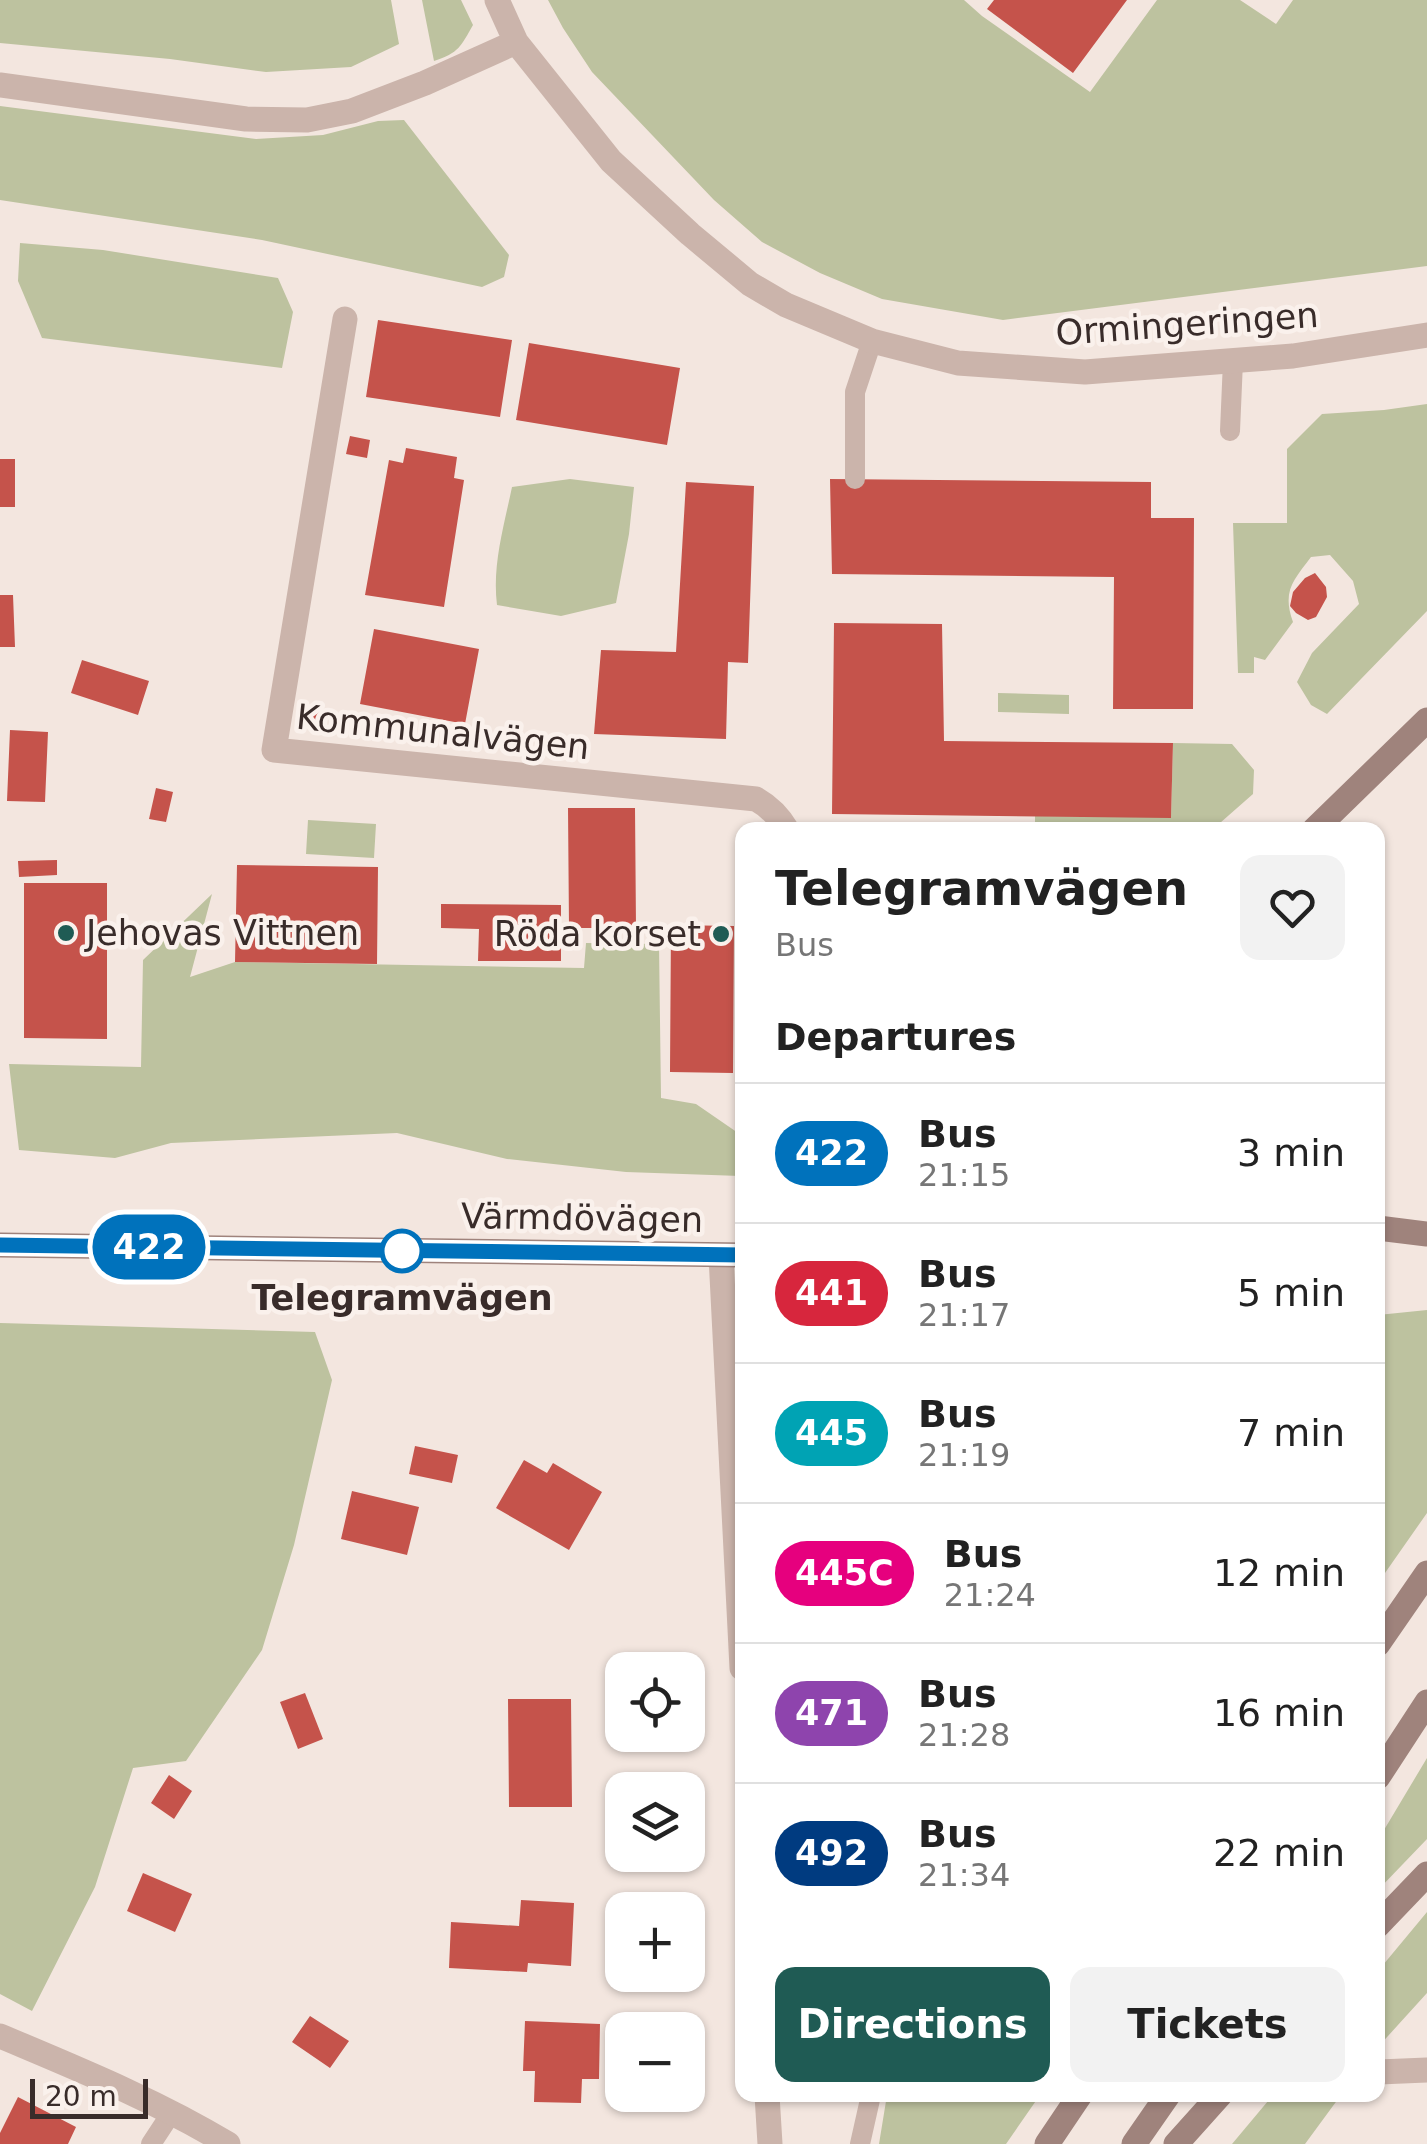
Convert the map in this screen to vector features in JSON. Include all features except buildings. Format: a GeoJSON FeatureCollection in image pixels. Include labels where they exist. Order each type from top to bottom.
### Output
{"type":"FeatureCollection","features":[{"type":"Feature","properties":{"kind":"main road"},"geometry":{"type":"LineString","coordinates":[[1322,822],[1427,720]]}},
{"type":"Feature","properties":{"kind":"main road"},"geometry":{"type":"LineString","coordinates":[[1385,1229],[1427,1238]]}},
{"type":"Feature","properties":{"kind":"main road"},"geometry":{"type":"LineString","coordinates":[[1385,1241],[1427,1238]]}},
{"type":"Feature","properties":{"kind":"main road","name":"Värmdövägen"},"geometry":{"type":"LineString","coordinates":[[0,1245],[732,1255]]}},
{"type":"Feature","properties":{"kind":"main road"},"geometry":{"type":"LineString","coordinates":[[1385,1634],[1427,1574]]}},
{"type":"Feature","properties":{"kind":"main road"},"geometry":{"type":"LineString","coordinates":[[1385,1766],[1427,1702]]}},
{"type":"Feature","properties":{"kind":"main road"},"geometry":{"type":"LineString","coordinates":[[1385,1918],[1427,1874]]}},
{"type":"Feature","properties":{"kind":"main road"},"geometry":{"type":"LineString","coordinates":[[1047,2144],[1075,2102]]}},
{"type":"Feature","properties":{"kind":"main road"},"geometry":{"type":"LineString","coordinates":[[1134,2144],[1163,2102]]}},
{"type":"Feature","properties":{"kind":"main road"},"geometry":{"type":"LineString","coordinates":[[1176,2144],[1214,2102]]}},
{"type":"Feature","properties":{"kind":"street","name":"Ormingeringen"},"geometry":{"type":"LineString","coordinates":[[497,0],[516,42],[610,161],[750,284],[786,306],[872,341],[958,363],[1085,372],[1292,356],[1427,336]]}},
{"type":"Feature","properties":{"kind":"street"},"geometry":{"type":"LineString","coordinates":[[0,85],[246,120],[307,120],[352,111],[516,42]]}},
{"type":"Feature","properties":{"kind":"street","name":"Kommunalvägen"},"geometry":{"type":"LineString","coordinates":[[344,319],[274,750],[756,799],[782,822]]}},
{"type":"Feature","properties":{"kind":"street"},"geometry":{"type":"LineString","coordinates":[[732,1255],[735,1379]]}},
{"type":"Feature","properties":{"kind":"street"},"geometry":{"type":"LineString","coordinates":[[0,2036],[118,2086],[228,2144]]}},
{"type":"Feature","properties":{"kind":"street"},"geometry":{"type":"LineString","coordinates":[[1385,2072],[1427,2070]]}},
{"type":"Feature","properties":{"kind":"street"},"geometry":{"type":"LineString","coordinates":[[767,2102],[770,2144]]}},
{"type":"Feature","properties":{"kind":"lane"},"geometry":{"type":"LineString","coordinates":[[854,479],[854,392],[872,341]]}},
{"type":"Feature","properties":{"kind":"lane"},"geometry":{"type":"LineString","coordinates":[[1230,430],[1232,361]]}},
{"type":"Feature","properties":{"kind":"lane"},"geometry":{"type":"LineString","coordinates":[[860,2144],[869,2102]]}},
{"type":"Feature","properties":{"kind":"lane"},"geometry":{"type":"LineString","coordinates":[[151,2144],[172,2112]]}},
{"type":"Feature","properties":{"kind":"green space"},"geometry":{"type":"Polygon","coordinates":[[[0,0],[391,0],[399,44],[351,67],[266,72],[0,43],[0,0]]]}},
{"type":"Feature","properties":{"kind":"green space"},"geometry":{"type":"Polygon","coordinates":[[[422,0],[461,0],[473,25],[458,48],[434,61],[422,0]]]}},
{"type":"Feature","properties":{"kind":"green space"},"geometry":{"type":"Polygon","coordinates":[[[548,0],[964,0],[1090,92],[1157,0],[1240,0],[1276,24],[1293,0],[1427,0],[1427,266],[1003,320],[882,299],[820,273],[762,242],[714,200],[592,72],[548,0]]]}},
{"type":"Feature","properties":{"kind":"green space"},"geometry":{"type":"Polygon","coordinates":[[[0,106],[256,139],[323,135],[378,121],[404,120],[509,255],[504,277],[482,287],[262,240],[0,200],[0,106]]]}},
{"type":"Feature","properties":{"kind":"green space"},"geometry":{"type":"Polygon","coordinates":[[[20,243],[103,250],[278,278],[293,312],[282,368],[42,338],[18,281],[20,243]]]}},
{"type":"Feature","properties":{"kind":"green space"},"geometry":{"type":"Polygon","coordinates":[[[1427,404],[1427,611],[1327,714],[1311,705],[1297,682],[1312,653],[1359,604],[1353,581],[1330,555],[1311,557],[1289,594],[1293,622],[1265,660],[1254,657],[1254,673],[1238,673],[1233,523],[1287,523],[1287,449],[1322,414],[1427,404]]]}},
{"type":"Feature","properties":{"kind":"green space"},"geometry":{"type":"Polygon","coordinates":[[[570,479],[634,487],[616,603],[561,616],[497,605],[497,560],[512,487],[570,479]]]}},
{"type":"Feature","properties":{"kind":"green space"},"geometry":{"type":"Polygon","coordinates":[[[998,693],[1069,695],[1069,714],[998,712],[998,693]]]}},
{"type":"Feature","properties":{"kind":"green space"},"geometry":{"type":"Polygon","coordinates":[[[1173,743],[1232,744],[1254,770],[1253,794],[1221,822],[1035,822],[1035,816],[1171,817],[1173,743]]]}},
{"type":"Feature","properties":{"kind":"green space"},"geometry":{"type":"Polygon","coordinates":[[[308,820],[376,824],[374,858],[306,854],[308,820]]]}},
{"type":"Feature","properties":{"kind":"green space"},"geometry":{"type":"Polygon","coordinates":[[[212,894],[190,977],[235,962],[584,968],[586,943],[659,944],[661,1098],[696,1104],[735,1131],[735,1176],[626,1172],[507,1159],[397,1133],[171,1143],[115,1158],[19,1150],[9,1064],[141,1067],[143,960],[212,894]]]}},
{"type":"Feature","properties":{"kind":"green space"},"geometry":{"type":"Polygon","coordinates":[[[1427,1310],[1427,1513],[1385,1573],[1385,1314],[1427,1310]]]}},
{"type":"Feature","properties":{"kind":"green space"},"geometry":{"type":"Polygon","coordinates":[[[0,1323],[315,1332],[332,1380],[294,1545],[262,1650],[186,1761],[133,1768],[95,1887],[32,2011],[0,1994],[0,1323]]]}},
{"type":"Feature","properties":{"kind":"green space"},"geometry":{"type":"Polygon","coordinates":[[[1427,1758],[1427,1839],[1385,1883],[1385,1828],[1427,1758]]]}},
{"type":"Feature","properties":{"kind":"green space"},"geometry":{"type":"Polygon","coordinates":[[[1427,1912],[1427,1993],[1385,2039],[1385,1963],[1427,1912]]]}},
{"type":"Feature","properties":{"kind":"green space"},"geometry":{"type":"Polygon","coordinates":[[[886,2102],[1035,2102],[1006,2144],[879,2144],[886,2102]]]}},
{"type":"Feature","properties":{"kind":"green space"},"geometry":{"type":"Polygon","coordinates":[[[1267,2102],[1336,2102],[1305,2144],[1232,2144],[1267,2102]]]}},
{"type":"Feature","properties":{"kind":"bus line","name":"422"},"geometry":{"type":"LineString","coordinates":[[0,1245],[735,1255]]}},
{"type":"Feature","properties":{"kind":"place","name":"Jehovas Vittnen"},"geometry":{"type":"Point","coordinates":[66,933]}},
{"type":"Feature","properties":{"kind":"place","name":"Röda korset"},"geometry":{"type":"Point","coordinates":[721,934]}},
{"type":"Feature","properties":{"kind":"place","name":"Telegramvägen"},"geometry":{"type":"Point","coordinates":[402,1251]}}]}
